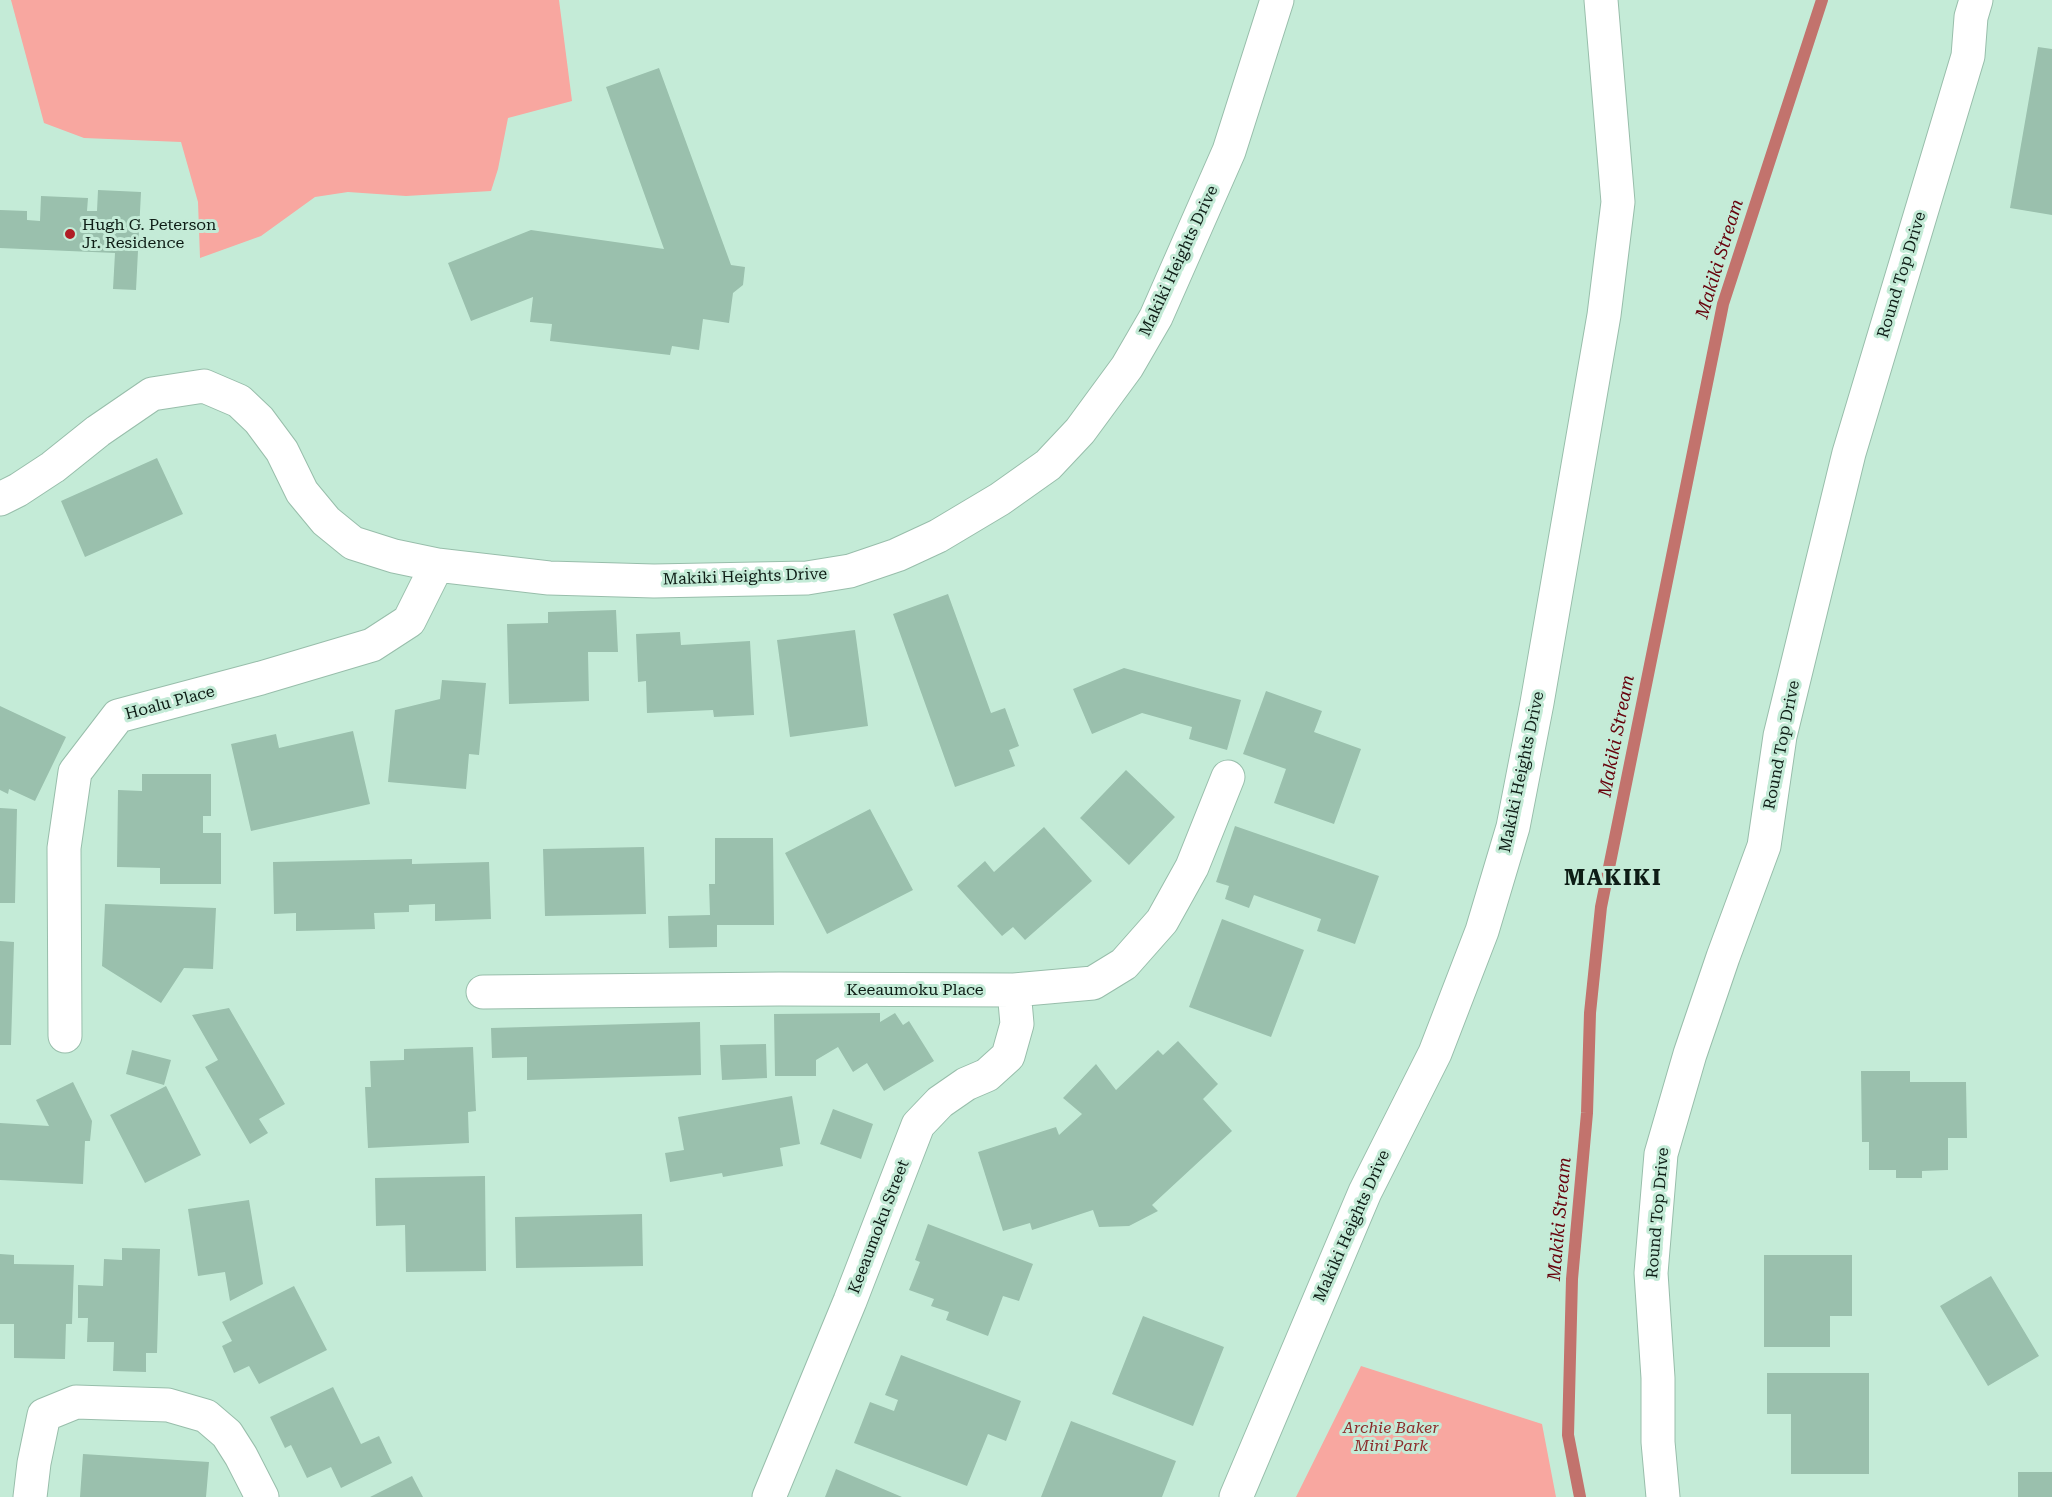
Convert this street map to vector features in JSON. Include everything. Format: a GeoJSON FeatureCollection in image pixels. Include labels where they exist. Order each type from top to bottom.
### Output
{"type":"FeatureCollection","features":[{"type":"Feature","properties":{"kind":"street","name":"Makiki Heights Drive"},"geometry":{"type":"LineString","coordinates":[[0,499],[53,467],[98,431],[152,394],[204,386],[239,401],[259,420],[282,451],[302,492],[326,521],[353,543],[394,556],[437,565],[549,578],[654,581],[807,578],[850,571],[897,555],[938,536],[1000,499],[1048,465],[1080,431],[1127,367],[1156,317],[1229,151],[1277,0]]}},
{"type":"Feature","properties":{"kind":"street","name":"Makiki Heights Drive"},"geometry":{"type":"LineString","coordinates":[[1236,1497],[1365,1192],[1435,1053],[1482,931],[1513,827],[1538,703],[1602,327],[1618,202],[1601,0]]}},
{"type":"Feature","properties":{"kind":"street","name":"Round Top Drive"},"geometry":{"type":"LineString","coordinates":[[1663,1497],[1658,1442],[1658,1378],[1651,1273],[1661,1154],[1694,1043],[1764,846],[1780,736],[1849,453],[1968,56],[1971,17],[1976,0]]}},
{"type":"Feature","properties":{"kind":"street","name":"Hoalu Place"},"geometry":{"type":"LineString","coordinates":[[65,1036],[64,848],[75,772],[118,716],[261,678],[372,645],[409,621],[437,565]]}},
{"type":"Feature","properties":{"kind":"street","name":"Keeaumoku Place"},"geometry":{"type":"LineString","coordinates":[[483,992],[1014,990],[1093,983],[1124,964],[1162,921],[1192,867],[1228,777]]}},
{"type":"Feature","properties":{"kind":"street","name":"Keeaumoku Street"},"geometry":{"type":"LineString","coordinates":[[769,1497],[850,1301],[918,1125],[940,1102],[966,1084],[987,1075],[1008,1056],[1017,1024],[1014,990]]}},
{"type":"Feature","properties":{"kind":"street"},"geometry":{"type":"LineString","coordinates":[[30,1497],[44,1415],[76,1402],[168,1405],[206,1416],[227,1434],[262,1497]]}},
{"type":"Feature","properties":{"kind":"green space"},"geometry":{"type":"Polygon","coordinates":[[[11,0],[559,0],[572,101],[508,118],[498,169],[491,191],[406,196],[348,192],[315,197],[261,236],[200,258],[198,202],[181,142],[84,138],[44,123],[11,0]]]}},
{"type":"Feature","properties":{"kind":"green space","name":"Archie Baker Mini Park"},"geometry":{"type":"Polygon","coordinates":[[[1361,1366],[1542,1424],[1556,1497],[1296,1497],[1361,1366]]]}},
{"type":"Feature","properties":{"kind":"building"},"geometry":{"type":"Polygon","coordinates":[[[2038,47],[2052,49],[2052,215],[2010,208],[2038,47]]]}},
{"type":"Feature","properties":{"kind":"building"},"geometry":{"type":"Polygon","coordinates":[[[659,68],[731,265],[745,267],[743,285],[733,293],[729,323],[703,319],[699,350],[672,346],[670,355],[550,341],[552,324],[530,322],[533,297],[471,321],[448,263],[531,230],[664,249],[606,87],[659,68]]]}},
{"type":"Feature","properties":{"kind":"building","name":"Hugh G. Peterson Jr. Residence"},"geometry":{"type":"Polygon","coordinates":[[[98,190],[141,192],[136,290],[113,289],[115,253],[0,248],[0,210],[27,211],[27,220],[40,221],[41,196],[88,198],[87,211],[97,211],[98,190]]]}},
{"type":"Feature","properties":{"kind":"building"},"geometry":{"type":"Polygon","coordinates":[[[157,458],[183,514],[85,557],[61,501],[157,458]]]}},
{"type":"Feature","properties":{"kind":"building"},"geometry":{"type":"Polygon","coordinates":[[[948,594],[991,713],[1005,708],[1019,746],[1009,750],[1015,766],[955,787],[893,614],[948,594]]]}},
{"type":"Feature","properties":{"kind":"building"},"geometry":{"type":"Polygon","coordinates":[[[616,610],[618,652],[588,652],[589,701],[509,704],[507,624],[548,623],[548,612],[616,610]]]}},
{"type":"Feature","properties":{"kind":"building"},"geometry":{"type":"Polygon","coordinates":[[[855,630],[868,726],[790,737],[777,640],[855,630]]]}},
{"type":"Feature","properties":{"kind":"building"},"geometry":{"type":"Polygon","coordinates":[[[680,632],[681,645],[750,641],[754,715],[714,717],[713,710],[647,713],[646,681],[638,682],[636,634],[680,632]]]}},
{"type":"Feature","properties":{"kind":"building"},"geometry":{"type":"Polygon","coordinates":[[[1124,668],[1241,700],[1227,750],[1189,739],[1192,727],[1142,713],[1092,734],[1073,689],[1124,668]]]}},
{"type":"Feature","properties":{"kind":"building"},"geometry":{"type":"Polygon","coordinates":[[[442,680],[486,683],[479,755],[469,754],[466,789],[388,782],[395,710],[440,699],[442,680]]]}},
{"type":"Feature","properties":{"kind":"building"},"geometry":{"type":"Polygon","coordinates":[[[1266,691],[1322,711],[1314,732],[1361,749],[1334,824],[1274,803],[1286,769],[1243,754],[1266,691]]]}},
{"type":"Feature","properties":{"kind":"building"},"geometry":{"type":"Polygon","coordinates":[[[0,706],[66,737],[35,801],[9,789],[8,794],[0,790],[0,706]]]}},
{"type":"Feature","properties":{"kind":"building"},"geometry":{"type":"Polygon","coordinates":[[[353,731],[370,804],[251,831],[231,744],[276,734],[279,748],[353,731]]]}},
{"type":"Feature","properties":{"kind":"building"},"geometry":{"type":"Polygon","coordinates":[[[1126,770],[1175,817],[1129,865],[1080,818],[1126,770]]]}},
{"type":"Feature","properties":{"kind":"building"},"geometry":{"type":"Polygon","coordinates":[[[142,774],[211,774],[211,816],[203,816],[203,833],[221,833],[221,884],[160,884],[160,868],[117,867],[118,790],[142,791],[142,774]]]}},
{"type":"Feature","properties":{"kind":"building"},"geometry":{"type":"Polygon","coordinates":[[[0,808],[17,809],[15,903],[0,903],[0,808]]]}},
{"type":"Feature","properties":{"kind":"building"},"geometry":{"type":"Polygon","coordinates":[[[870,809],[913,890],[827,934],[785,853],[870,809]]]}},
{"type":"Feature","properties":{"kind":"building"},"geometry":{"type":"Polygon","coordinates":[[[1235,826],[1379,876],[1355,944],[1317,931],[1321,919],[1254,895],[1249,908],[1225,899],[1229,886],[1216,882],[1235,826]]]}},
{"type":"Feature","properties":{"kind":"building"},"geometry":{"type":"Polygon","coordinates":[[[1044,827],[1092,881],[1025,940],[1013,927],[1002,936],[957,886],[985,861],[994,872],[1044,827]]]}},
{"type":"Feature","properties":{"kind":"building"},"geometry":{"type":"Polygon","coordinates":[[[715,838],[773,838],[774,925],[717,925],[717,947],[669,948],[668,916],[710,915],[709,884],[715,884],[715,838]]]}},
{"type":"Feature","properties":{"kind":"building"},"geometry":{"type":"Polygon","coordinates":[[[644,847],[646,914],[545,916],[543,849],[644,847]]]}},
{"type":"Feature","properties":{"kind":"building"},"geometry":{"type":"Polygon","coordinates":[[[412,859],[412,864],[489,862],[491,919],[435,921],[435,904],[409,905],[409,912],[374,913],[375,929],[296,931],[296,913],[274,914],[273,862],[412,859]]]}},
{"type":"Feature","properties":{"kind":"building"},"geometry":{"type":"Polygon","coordinates":[[[105,904],[216,908],[213,969],[184,968],[161,1003],[102,966],[105,904]]]}},
{"type":"Feature","properties":{"kind":"building"},"geometry":{"type":"Polygon","coordinates":[[[1222,919],[1304,950],[1271,1037],[1189,1007],[1222,919]]]}},
{"type":"Feature","properties":{"kind":"building"},"geometry":{"type":"Polygon","coordinates":[[[0,941],[14,942],[11,1045],[0,1045],[0,941]]]}},
{"type":"Feature","properties":{"kind":"building"},"geometry":{"type":"Polygon","coordinates":[[[229,1008],[285,1104],[259,1119],[268,1133],[250,1144],[205,1067],[218,1060],[192,1015],[229,1008]]]}},
{"type":"Feature","properties":{"kind":"building"},"geometry":{"type":"Polygon","coordinates":[[[880,1013],[880,1022],[895,1013],[903,1025],[909,1021],[934,1061],[884,1091],[867,1063],[853,1072],[838,1047],[816,1060],[816,1076],[775,1076],[774,1014],[880,1013]]]}},
{"type":"Feature","properties":{"kind":"building"},"geometry":{"type":"Polygon","coordinates":[[[700,1022],[701,1075],[527,1080],[527,1057],[492,1058],[491,1028],[700,1022]]]}},
{"type":"Feature","properties":{"kind":"building"},"geometry":{"type":"Polygon","coordinates":[[[1178,1041],[1218,1084],[1203,1099],[1232,1131],[1152,1205],[1158,1211],[1129,1226],[1099,1227],[1093,1210],[1032,1230],[1030,1223],[1003,1231],[978,1152],[1056,1127],[1059,1135],[1082,1114],[1063,1098],[1096,1064],[1116,1090],[1158,1050],[1163,1055],[1178,1041]]]}},
{"type":"Feature","properties":{"kind":"building"},"geometry":{"type":"Polygon","coordinates":[[[766,1044],[767,1078],[722,1080],[720,1045],[766,1044]]]}},
{"type":"Feature","properties":{"kind":"building"},"geometry":{"type":"Polygon","coordinates":[[[473,1047],[476,1111],[468,1112],[469,1143],[368,1148],[365,1087],[371,1087],[370,1061],[404,1060],[404,1049],[473,1047]]]}},
{"type":"Feature","properties":{"kind":"building"},"geometry":{"type":"Polygon","coordinates":[[[132,1050],[171,1060],[164,1085],[126,1074],[132,1050]]]}},
{"type":"Feature","properties":{"kind":"building"},"geometry":{"type":"Polygon","coordinates":[[[1861,1071],[1910,1071],[1910,1082],[1966,1082],[1967,1138],[1948,1138],[1948,1170],[1922,1171],[1922,1178],[1896,1178],[1896,1170],[1869,1170],[1869,1142],[1862,1142],[1861,1071]]]}},
{"type":"Feature","properties":{"kind":"building"},"geometry":{"type":"Polygon","coordinates":[[[73,1082],[92,1121],[90,1141],[85,1141],[83,1184],[0,1180],[0,1123],[49,1126],[36,1100],[73,1082]]]}},
{"type":"Feature","properties":{"kind":"building"},"geometry":{"type":"Polygon","coordinates":[[[166,1086],[201,1155],[145,1183],[110,1115],[166,1086]]]}},
{"type":"Feature","properties":{"kind":"building"},"geometry":{"type":"Polygon","coordinates":[[[792,1096],[800,1144],[780,1148],[783,1166],[723,1177],[722,1173],[670,1182],[665,1153],[684,1150],[678,1117],[792,1096]]]}},
{"type":"Feature","properties":{"kind":"building"},"geometry":{"type":"Polygon","coordinates":[[[833,1109],[873,1124],[861,1159],[820,1144],[833,1109]]]}},
{"type":"Feature","properties":{"kind":"building"},"geometry":{"type":"Polygon","coordinates":[[[485,1176],[486,1271],[406,1272],[405,1225],[376,1226],[375,1178],[485,1176]]]}},
{"type":"Feature","properties":{"kind":"building"},"geometry":{"type":"Polygon","coordinates":[[[249,1200],[263,1284],[230,1301],[225,1272],[198,1276],[188,1209],[249,1200]]]}},
{"type":"Feature","properties":{"kind":"building"},"geometry":{"type":"Polygon","coordinates":[[[642,1214],[643,1266],[516,1268],[515,1217],[642,1214]]]}},
{"type":"Feature","properties":{"kind":"building"},"geometry":{"type":"Polygon","coordinates":[[[928,1224],[1033,1264],[1019,1301],[1003,1296],[988,1336],[946,1320],[949,1312],[931,1306],[934,1299],[909,1290],[920,1262],[915,1260],[928,1224]]]}},
{"type":"Feature","properties":{"kind":"building"},"geometry":{"type":"Polygon","coordinates":[[[122,1248],[160,1249],[157,1353],[146,1353],[146,1372],[113,1371],[114,1342],[87,1342],[88,1318],[78,1318],[78,1285],[103,1286],[104,1259],[122,1260],[122,1248]]]}},
{"type":"Feature","properties":{"kind":"building"},"geometry":{"type":"Polygon","coordinates":[[[0,1254],[14,1255],[14,1264],[74,1265],[72,1324],[66,1324],[65,1359],[14,1358],[14,1324],[0,1324],[0,1254]]]}},
{"type":"Feature","properties":{"kind":"building"},"geometry":{"type":"Polygon","coordinates":[[[1764,1255],[1852,1255],[1852,1316],[1830,1316],[1830,1347],[1764,1347],[1764,1255]]]}},
{"type":"Feature","properties":{"kind":"building"},"geometry":{"type":"Polygon","coordinates":[[[1991,1276],[2039,1356],[1988,1386],[1940,1306],[1991,1276]]]}},
{"type":"Feature","properties":{"kind":"building"},"geometry":{"type":"Polygon","coordinates":[[[294,1286],[327,1350],[259,1384],[249,1366],[234,1373],[222,1346],[232,1341],[222,1322],[294,1286]]]}},
{"type":"Feature","properties":{"kind":"building"},"geometry":{"type":"Polygon","coordinates":[[[1143,1316],[1224,1347],[1193,1426],[1112,1394],[1143,1316]]]}},
{"type":"Feature","properties":{"kind":"building"},"geometry":{"type":"Polygon","coordinates":[[[901,1355],[1021,1401],[1006,1441],[988,1434],[967,1486],[854,1443],[870,1402],[894,1411],[898,1400],[885,1395],[901,1355]]]}},
{"type":"Feature","properties":{"kind":"building"},"geometry":{"type":"Polygon","coordinates":[[[1767,1373],[1869,1373],[1869,1474],[1791,1474],[1791,1414],[1767,1414],[1767,1373]]]}},
{"type":"Feature","properties":{"kind":"building"},"geometry":{"type":"Polygon","coordinates":[[[333,1387],[361,1444],[379,1436],[392,1463],[341,1488],[331,1467],[307,1478],[291,1445],[285,1448],[270,1417],[333,1387]]]}},
{"type":"Feature","properties":{"kind":"building"},"geometry":{"type":"Polygon","coordinates":[[[1071,1421],[1176,1461],[1162,1497],[1041,1497],[1071,1421]]]}},
{"type":"Feature","properties":{"kind":"building"},"geometry":{"type":"Polygon","coordinates":[[[83,1454],[209,1462],[206,1497],[80,1497],[83,1454]]]}},
{"type":"Feature","properties":{"kind":"building"},"geometry":{"type":"Polygon","coordinates":[[[836,1469],[902,1497],[825,1497],[836,1469]]]}},
{"type":"Feature","properties":{"kind":"building"},"geometry":{"type":"Polygon","coordinates":[[[2018,1472],[2052,1472],[2052,1497],[2018,1497],[2018,1472]]]}},
{"type":"Feature","properties":{"kind":"building"},"geometry":{"type":"Polygon","coordinates":[[[412,1476],[423,1497],[370,1497],[412,1476]]]}},
{"type":"Feature","properties":{"kind":"waterway","name":"Makiki Stream"},"geometry":{"type":"LineString","coordinates":[[1580,1497],[1568,1435],[1572,1279],[1587,1113],[1590,1013],[1601,907],[1723,304],[1822,0]]}},
{"type":"Feature","properties":{"kind":"place","name":"Hugh G. Peterson Jr. Residence"},"geometry":{"type":"Point","coordinates":[70,234]}},
{"type":"Feature","properties":{"kind":"district","name":"MAKIKI"},"geometry":{"type":"Point","coordinates":[1613,879]}}]}
